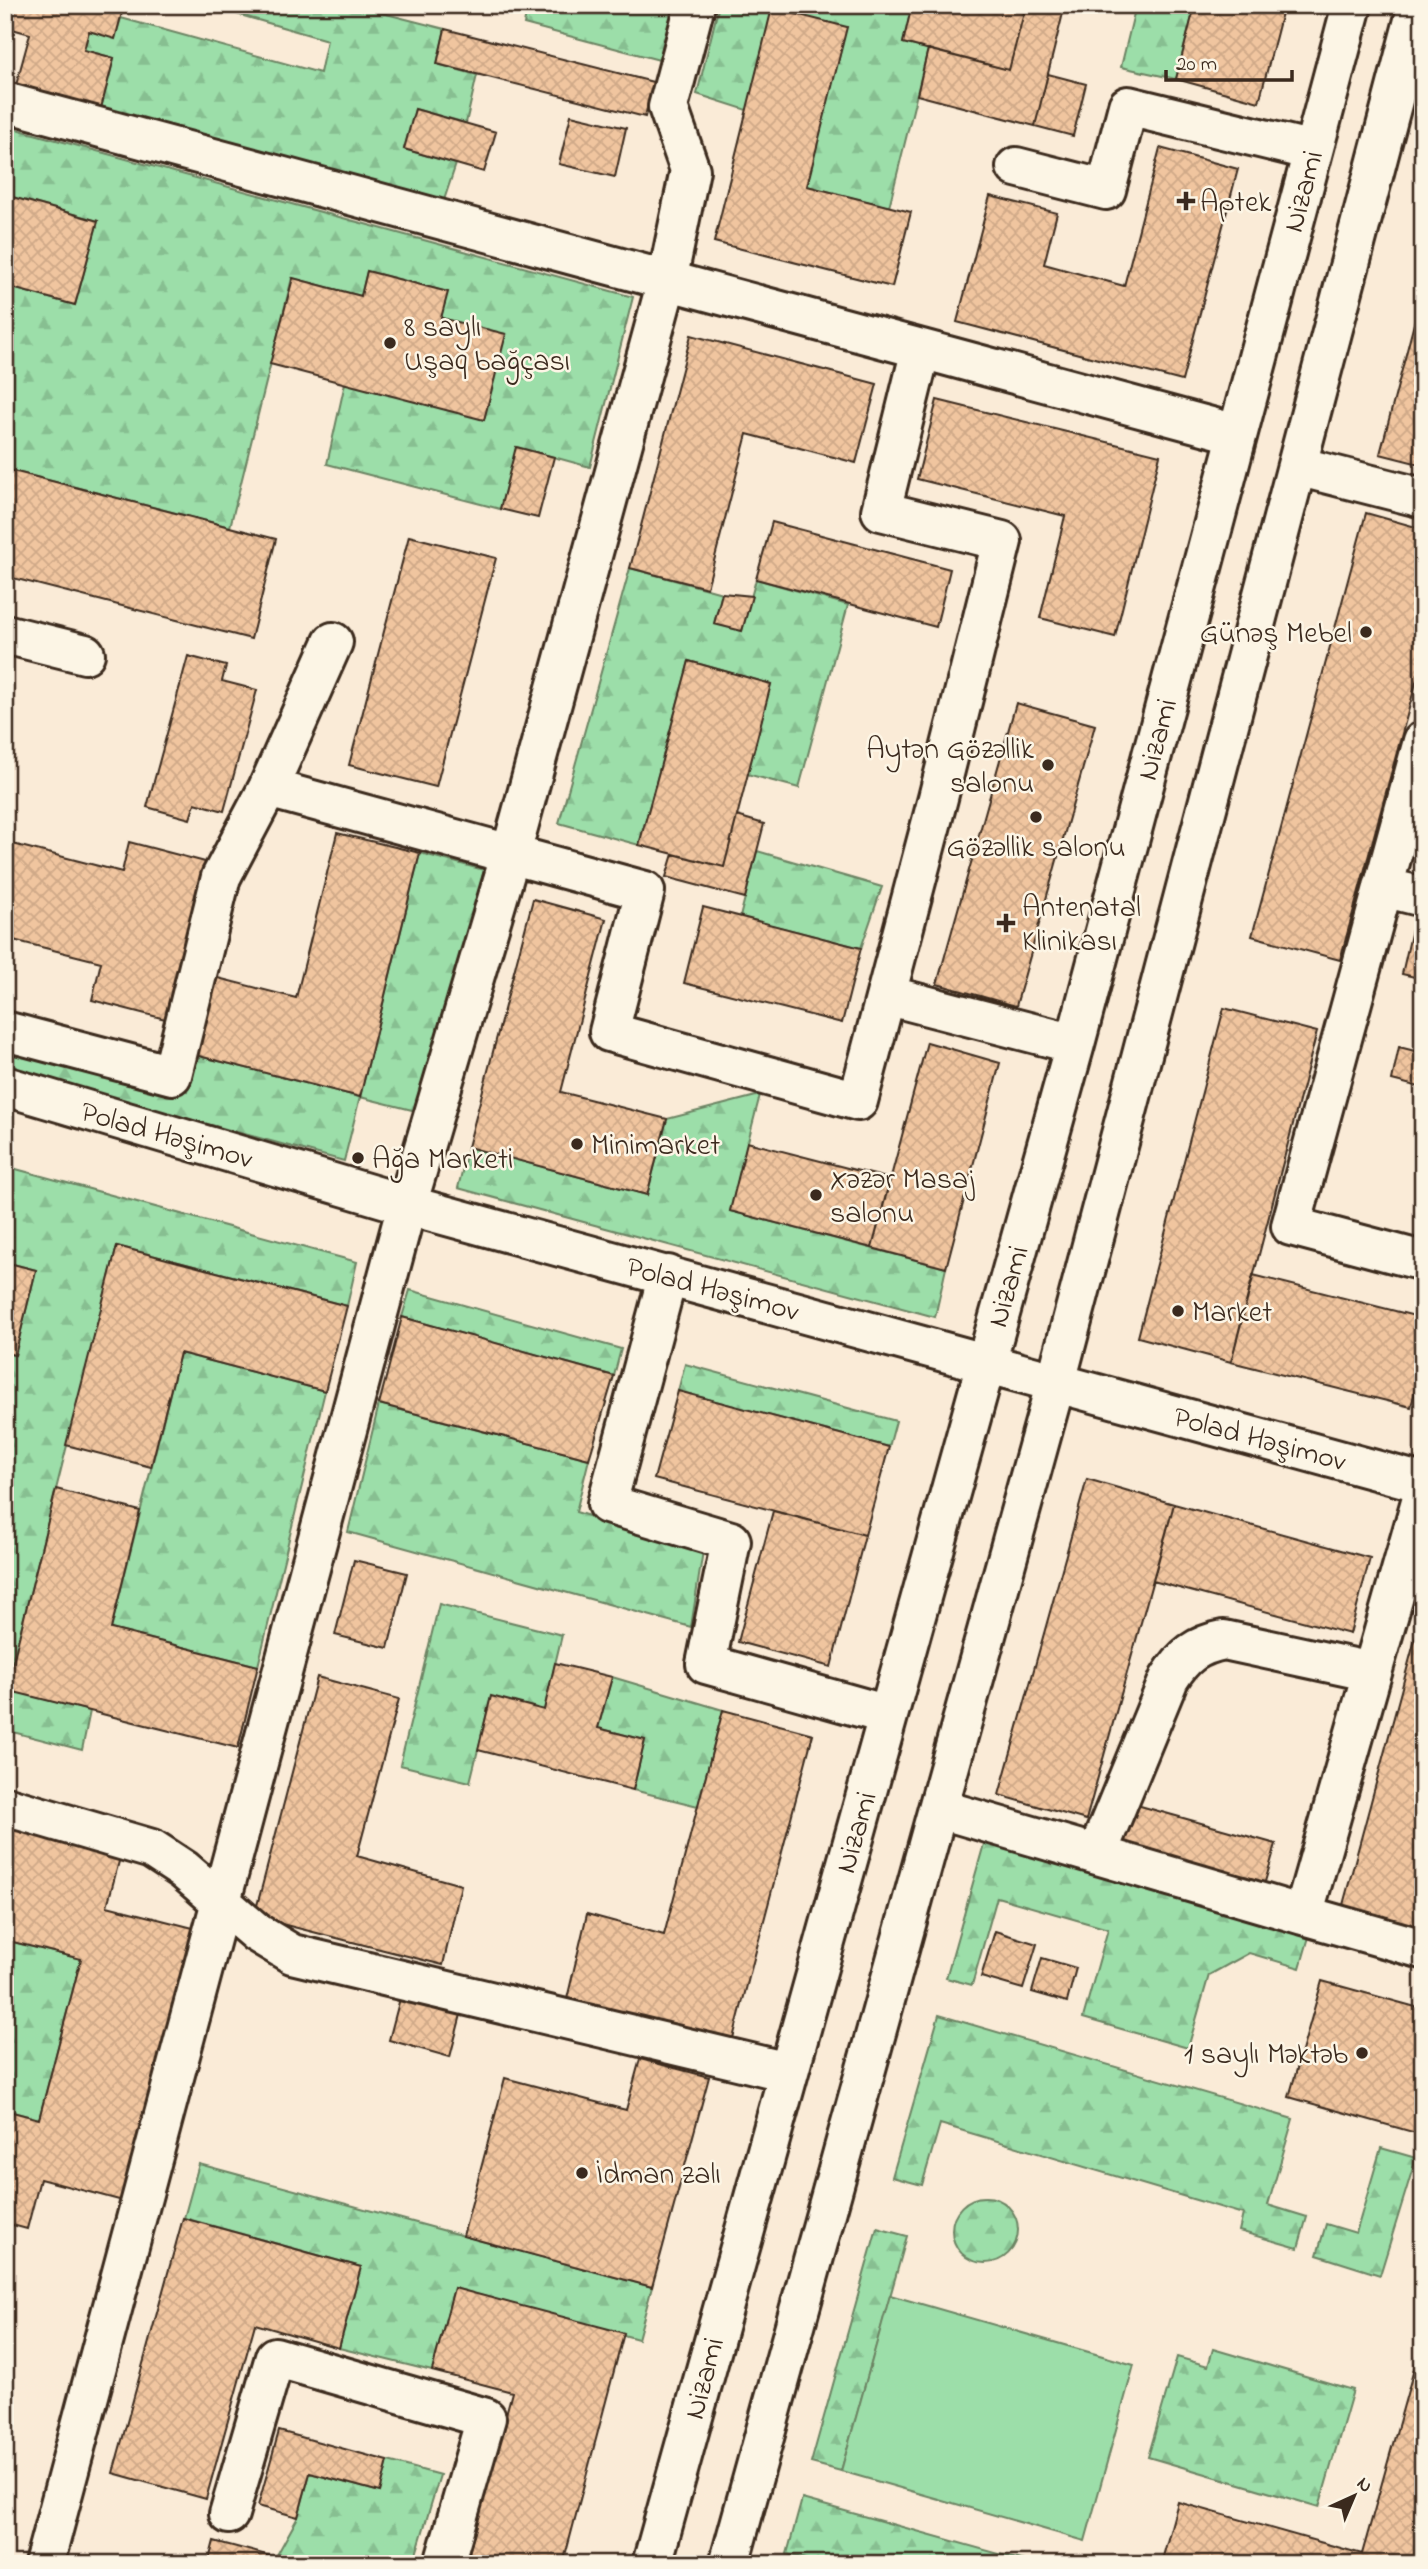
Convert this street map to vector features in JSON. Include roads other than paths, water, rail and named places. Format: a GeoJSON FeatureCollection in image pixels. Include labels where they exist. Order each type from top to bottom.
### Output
{"type":"FeatureCollection","features":[{"type":"Feature","properties":{"kind":"street"},"geometry":{"type":"LineString","coordinates":[[44,2564],[407,1205],[511,853],[667,281],[690,170],[668,107],[695,5]]}},
{"type":"Feature","properties":{"kind":"street","name":"Nizami"},"geometry":{"type":"LineString","coordinates":[[652,2564],[1075,1044],[1352,5]]}},
{"type":"Feature","properties":{"kind":"street"},"geometry":{"type":"LineString","coordinates":[[729,2564],[1056,1382],[1419,5]]}},
{"type":"Feature","properties":{"kind":"street"},"geometry":{"type":"LineString","coordinates":[[5,102],[1237,434]]}},
{"type":"Feature","properties":{"kind":"street"},"geometry":{"type":"LineString","coordinates":[[1016,167],[1106,190],[1128,106],[1313,150]]}},
{"type":"Feature","properties":{"kind":"street"},"geometry":{"type":"LineString","coordinates":[[268,788],[645,891],[609,1032],[858,1101],[1002,541],[881,511],[921,349]]}},
{"type":"Feature","properties":{"kind":"street"},"geometry":{"type":"LineString","coordinates":[[1297,466],[1423,498]]}},
{"type":"Feature","properties":{"kind":"street"},"geometry":{"type":"LineString","coordinates":[[5,634],[85,654]]}},
{"type":"Feature","properties":{"kind":"street"},"geometry":{"type":"LineString","coordinates":[[5,1031],[172,1074],[221,877],[268,788],[333,642]]}},
{"type":"Feature","properties":{"kind":"street"},"geometry":{"type":"LineString","coordinates":[[1423,741],[1290,1226],[1423,1261]]}},
{"type":"Feature","properties":{"kind":"street"},"geometry":{"type":"LineString","coordinates":[[1383,887],[1423,897]]}},
{"type":"Feature","properties":{"kind":"street"},"geometry":{"type":"LineString","coordinates":[[886,995],[1075,1044]]}},
{"type":"Feature","properties":{"kind":"street","name":"Polad Həşimov"},"geometry":{"type":"LineString","coordinates":[[5,1086],[407,1205],[1423,1483]]}},
{"type":"Feature","properties":{"kind":"street"},"geometry":{"type":"LineString","coordinates":[[668,1275],[607,1504],[731,1541],[706,1664],[888,1715]]}},
{"type":"Feature","properties":{"kind":"street"},"geometry":{"type":"LineString","coordinates":[[1303,1915],[1423,1494]]}},
{"type":"Feature","properties":{"kind":"street"},"geometry":{"type":"LineString","coordinates":[[1097,1854],[1169,1679],[1183,1657],[1207,1643],[1224,1640],[1372,1672]]}},
{"type":"Feature","properties":{"kind":"street"},"geometry":{"type":"LineString","coordinates":[[5,1806],[152,1849],[184,1870],[257,1933],[292,1954],[788,2072]]}},
{"type":"Feature","properties":{"kind":"street"},"geometry":{"type":"LineString","coordinates":[[940,1809],[1423,1949]]}},
{"type":"Feature","properties":{"kind":"street"},"geometry":{"type":"LineString","coordinates":[[229,2514],[275,2357],[486,2417],[444,2564]]}},
{"type":"Feature","properties":{"kind":"place","name":"Aptek"},"geometry":{"type":"Point","coordinates":[1186,201]}},
{"type":"Feature","properties":{"kind":"place","name":"8 saylı Uşaq bağçası"},"geometry":{"type":"Point","coordinates":[390,343]}},
{"type":"Feature","properties":{"kind":"place","name":"Günəş Mebel"},"geometry":{"type":"Point","coordinates":[1366,632]}},
{"type":"Feature","properties":{"kind":"place","name":"Aytən Gözəllik salonu"},"geometry":{"type":"Point","coordinates":[1048,765]}},
{"type":"Feature","properties":{"kind":"place","name":"Gözəllik salonu"},"geometry":{"type":"Point","coordinates":[1036,817]}},
{"type":"Feature","properties":{"kind":"place","name":"Antenatal Klinikası"},"geometry":{"type":"Point","coordinates":[1006,923]}},
{"type":"Feature","properties":{"kind":"place","name":"Minimarket"},"geometry":{"type":"Point","coordinates":[577,1144]}},
{"type":"Feature","properties":{"kind":"place","name":"Ağa Marketi"},"geometry":{"type":"Point","coordinates":[358,1158]}},
{"type":"Feature","properties":{"kind":"place","name":"Xəzər Masaj salonu"},"geometry":{"type":"Point","coordinates":[816,1195]}},
{"type":"Feature","properties":{"kind":"place","name":"Market"},"geometry":{"type":"Point","coordinates":[1178,1311]}},
{"type":"Feature","properties":{"kind":"place","name":"1 saylı Məktəb"},"geometry":{"type":"Point","coordinates":[1362,2053]}},
{"type":"Feature","properties":{"kind":"place","name":"İdman zalı"},"geometry":{"type":"Point","coordinates":[582,2173]}}]}
